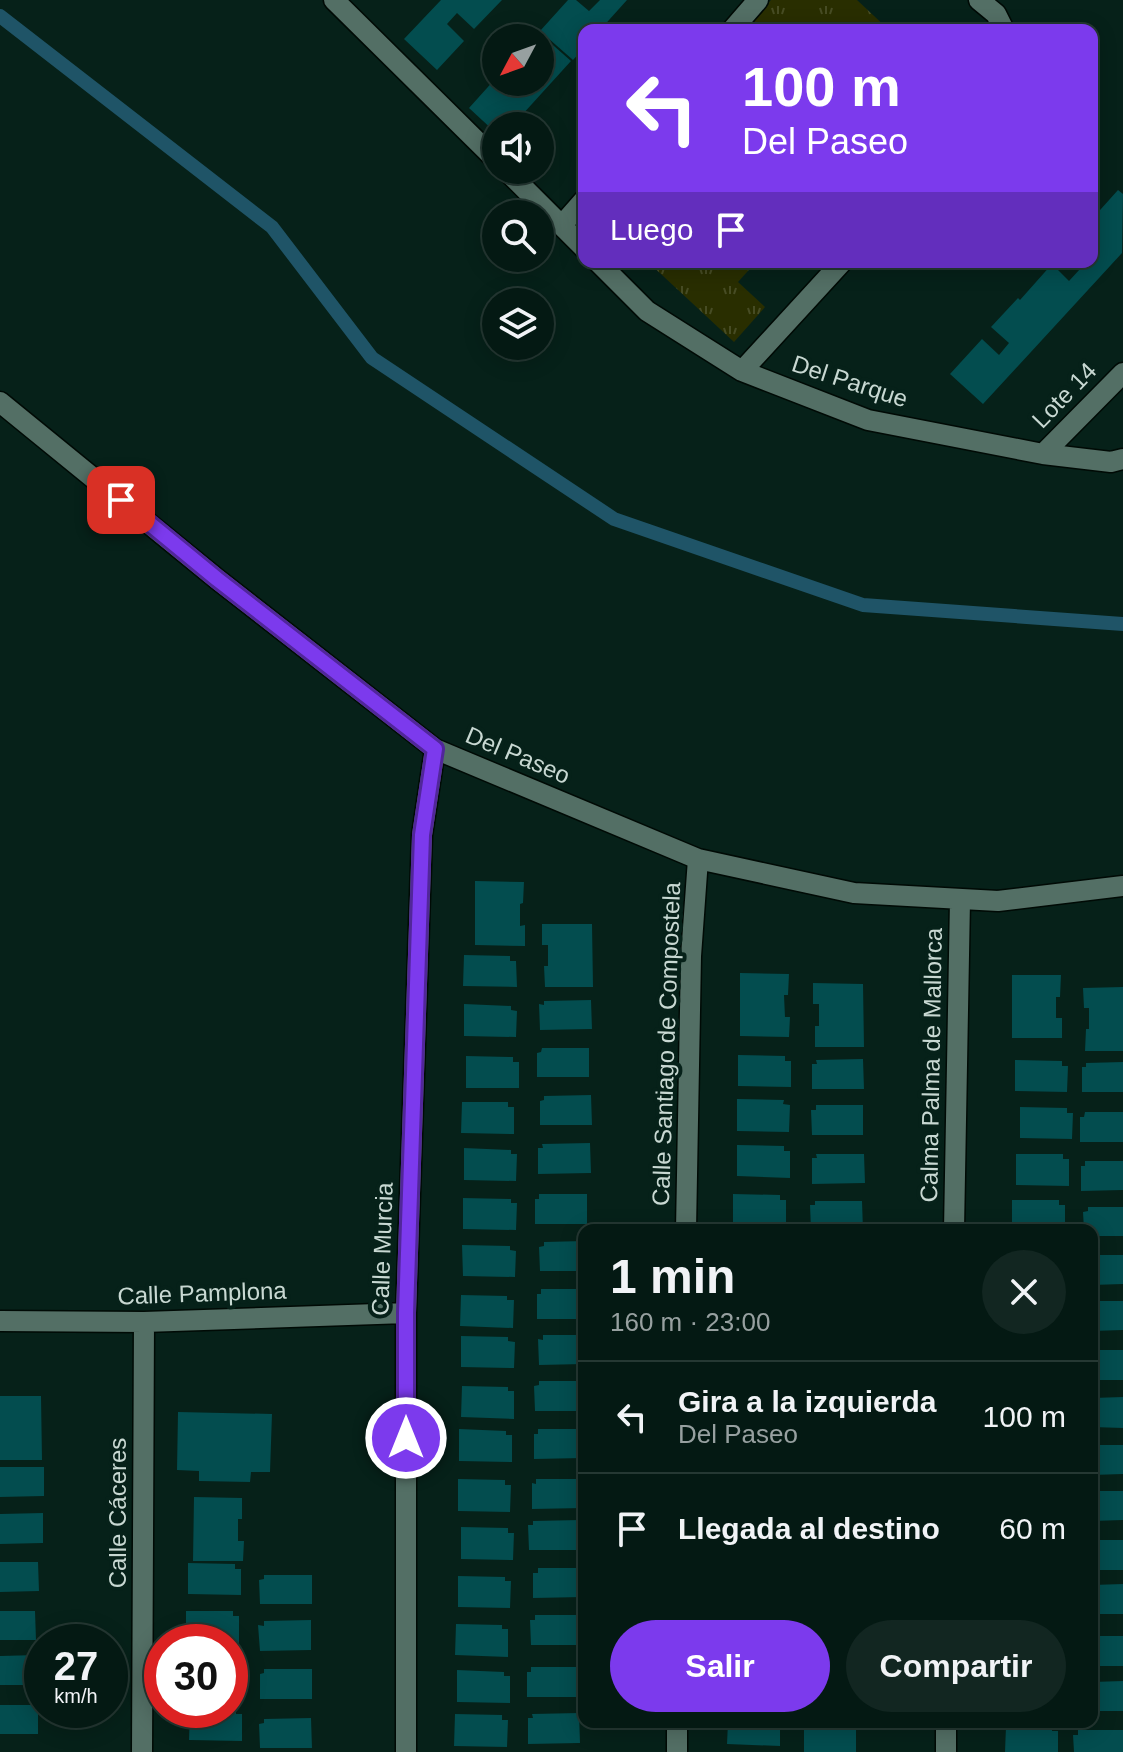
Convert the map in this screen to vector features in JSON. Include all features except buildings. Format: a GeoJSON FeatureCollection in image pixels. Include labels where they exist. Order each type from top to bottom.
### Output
{"type":"FeatureCollection","features":[{"type":"Feature","properties":{"kind":"street"},"geometry":{"type":"LineString","coordinates":[[334,0],[355,7],[482,145]]}},
{"type":"Feature","properties":{"kind":"street"},"geometry":{"type":"LineString","coordinates":[[737,24],[758,0]]}},
{"type":"Feature","properties":{"kind":"street"},"geometry":{"type":"LineString","coordinates":[[979,0],[996,14],[1001,24]]}},
{"type":"Feature","properties":{"kind":"street"},"geometry":{"type":"LineString","coordinates":[[520,184],[578,242]]}},
{"type":"Feature","properties":{"kind":"street"},"geometry":{"type":"LineString","coordinates":[[562,225],[578,207]]}},
{"type":"Feature","properties":{"kind":"street","name":"Del Parque"},"geometry":{"type":"LineString","coordinates":[[604,268],[647,311],[742,371],[868,420],[1043,454],[1111,462],[1123,459]]}},
{"type":"Feature","properties":{"kind":"street"},"geometry":{"type":"LineString","coordinates":[[742,371],[836,268]]}},
{"type":"Feature","properties":{"kind":"street","name":"Lote 14"},"geometry":{"type":"LineString","coordinates":[[1043,454],[1123,373]]}},
{"type":"Feature","properties":{"kind":"street","name":"Del Paseo"},"geometry":{"type":"LineString","coordinates":[[0,402],[217,579],[435,749],[698,859],[854,893],[998,901],[1123,886]]}},
{"type":"Feature","properties":{"kind":"street","name":"Calle Murcia"},"geometry":{"type":"LineString","coordinates":[[406,1752],[406,1313],[422,835],[435,749]]}},
{"type":"Feature","properties":{"kind":"street","name":"Calle Santiago de Compostela"},"geometry":{"type":"LineString","coordinates":[[686,1224],[691,956],[698,859]]}},
{"type":"Feature","properties":{"kind":"street","name":"Calma Palma de Mallorca"},"geometry":{"type":"LineString","coordinates":[[954,1224],[960,900]]}},
{"type":"Feature","properties":{"kind":"street","name":"Calle Pamplona"},"geometry":{"type":"LineString","coordinates":[[0,1321],[144,1322],[406,1313]]}},
{"type":"Feature","properties":{"kind":"street","name":"Calle Cáceres"},"geometry":{"type":"LineString","coordinates":[[142,1752],[144,1322]]}},
{"type":"Feature","properties":{"kind":"street"},"geometry":{"type":"LineString","coordinates":[[677,1728],[677,1752]]}},
{"type":"Feature","properties":{"kind":"street"},"geometry":{"type":"LineString","coordinates":[[946,1728],[946,1752]]}},
{"type":"Feature","properties":{"kind":"green space"},"geometry":{"type":"Polygon","coordinates":[[[771,0],[857,0],[883,24],[753,24],[751,22],[771,0]]]}},
{"type":"Feature","properties":{"kind":"green space"},"geometry":{"type":"Polygon","coordinates":[[[654,268],[751,268],[738,282],[765,307],[734,342],[654,268]]]}},
{"type":"Feature","properties":{"kind":"waterway"},"geometry":{"type":"LineString","coordinates":[[0,16],[272,227],[372,358],[614,519],[863,605],[1123,624]]}},
{"type":"Feature","properties":{"kind":"route"},"geometry":{"type":"LineString","coordinates":[[121,500],[435,749],[422,835],[406,1313],[406,1438]]}}]}
